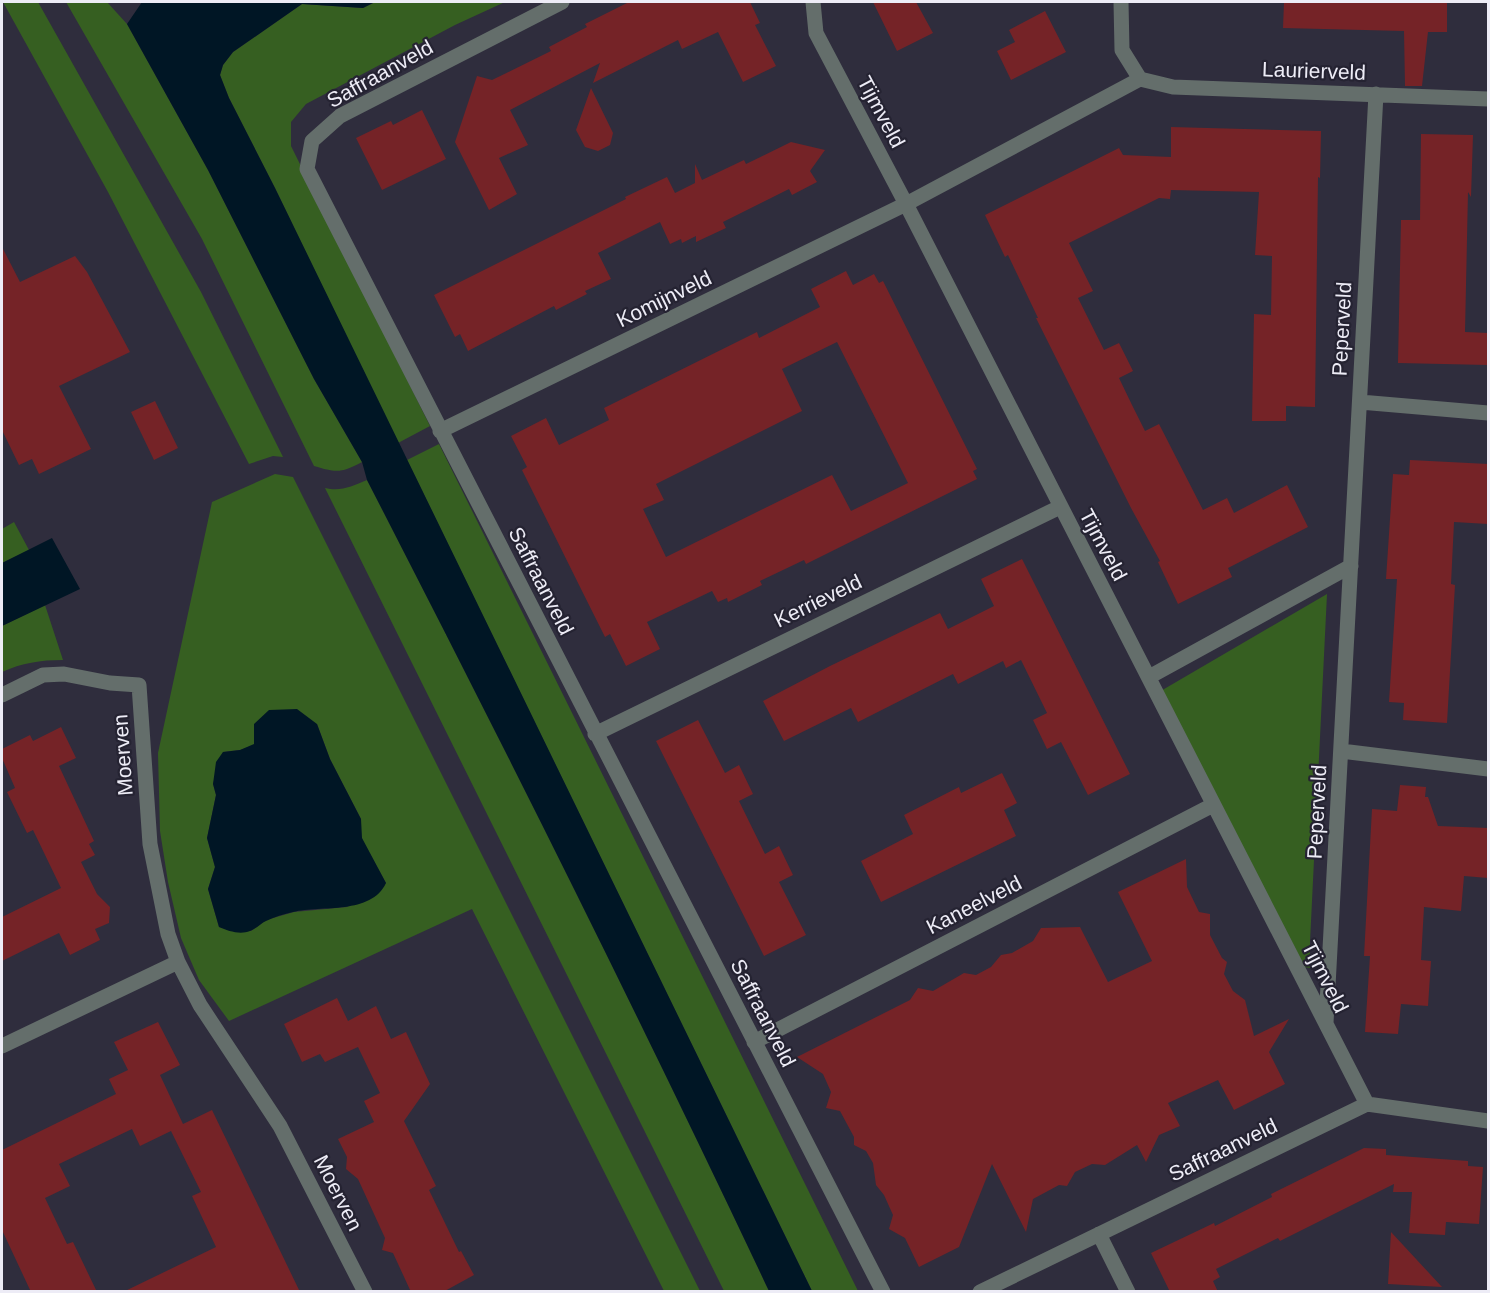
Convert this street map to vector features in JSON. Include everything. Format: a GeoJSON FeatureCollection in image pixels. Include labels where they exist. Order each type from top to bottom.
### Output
{"type":"FeatureCollection","features":[{"type":"Feature","properties":{"kind":"street","name":"Saffraanveld"},"geometry":{"type":"LineString","coordinates":[[562,2],[340,116],[312,141],[307,169],[883,1292]]}},
{"type":"Feature","properties":{"kind":"street","name":"Tijmveld"},"geometry":{"type":"LineString","coordinates":[[813,2],[816,33],[906,204],[1367,1104]]}},
{"type":"Feature","properties":{"kind":"street"},"geometry":{"type":"LineString","coordinates":[[906,204],[1140,79],[1122,50],[1121,2]]}},
{"type":"Feature","properties":{"kind":"street","name":"Laurierveld"},"geometry":{"type":"LineString","coordinates":[[1140,79],[1173,87],[1488,99]]}},
{"type":"Feature","properties":{"kind":"street","name":"Peperveld"},"geometry":{"type":"LineString","coordinates":[[1326,1024],[1376,94]]}},
{"type":"Feature","properties":{"kind":"street","name":"Komijnveld"},"geometry":{"type":"LineString","coordinates":[[440,431],[906,204]]}},
{"type":"Feature","properties":{"kind":"street"},"geometry":{"type":"LineString","coordinates":[[1360,402],[1488,413]]}},
{"type":"Feature","properties":{"kind":"street","name":"Kerrieveld"},"geometry":{"type":"LineString","coordinates":[[596,734],[1060,507]]}},
{"type":"Feature","properties":{"kind":"street"},"geometry":{"type":"LineString","coordinates":[[1149,677],[1351,566]]}},
{"type":"Feature","properties":{"kind":"street","name":"Moerven"},"geometry":{"type":"LineString","coordinates":[[2,695],[43,675],[64,674],[110,683],[140,685],[150,844],[168,934],[178,962],[200,1005],[280,1126],[365,1292]]}},
{"type":"Feature","properties":{"kind":"street"},"geometry":{"type":"LineString","coordinates":[[1341,751],[1488,769]]}},
{"type":"Feature","properties":{"kind":"street","name":"Kaneelveld"},"geometry":{"type":"LineString","coordinates":[[754,1042],[1213,805]]}},
{"type":"Feature","properties":{"kind":"street"},"geometry":{"type":"LineString","coordinates":[[2,1046],[178,962]]}},
{"type":"Feature","properties":{"kind":"street","name":"Saffraanveld"},"geometry":{"type":"LineString","coordinates":[[980,1292],[1367,1104]]}},
{"type":"Feature","properties":{"kind":"street"},"geometry":{"type":"LineString","coordinates":[[1367,1104],[1488,1121]]}},
{"type":"Feature","properties":{"kind":"street"},"geometry":{"type":"LineString","coordinates":[[1099,1234],[1128,1292]]}},
{"type":"Feature","properties":{"kind":"green space"},"geometry":{"type":"Polygon","coordinates":[[[3,2],[38,2],[201,292],[283,457],[273,456],[249,464],[108,192],[3,2]]]}},
{"type":"Feature","properties":{"kind":"green space"},"geometry":{"type":"Polygon","coordinates":[[[66,2],[107,2],[127,24],[208,170],[314,379],[362,462],[339,471],[314,466],[202,239],[66,2]]]}},
{"type":"Feature","properties":{"kind":"green space"},"geometry":{"type":"Polygon","coordinates":[[[375,2],[505,2],[455,25],[306,104],[291,122],[291,146],[430,426],[398,443],[229,98],[220,75],[223,65],[233,52],[302,4],[363,8],[375,2]]]}},
{"type":"Feature","properties":{"kind":"green space"},"geometry":{"type":"Polygon","coordinates":[[[439,444],[858,1291],[812,1291],[407,460],[439,444]]]}},
{"type":"Feature","properties":{"kind":"green space"},"geometry":{"type":"Polygon","coordinates":[[[275,474],[293,477],[700,1291],[664,1291],[472,909],[229,1021],[199,980],[181,938],[168,882],[160,831],[158,753],[212,502],[275,474]],[[317,724],[240,750],[223,752],[213,784],[216,795],[207,838],[215,867],[208,889],[219,927],[251,931],[266,920],[294,912],[347,907],[386,883],[361,838],[361,819],[330,759],[317,724]]]}},
{"type":"Feature","properties":{"kind":"green space"},"geometry":{"type":"Polygon","coordinates":[[[367,480],[571,884],[769,1291],[724,1291],[325,488],[341,489],[367,480]]]}},
{"type":"Feature","properties":{"kind":"green space"},"geometry":{"type":"Polygon","coordinates":[[[14,522],[29,550],[2,563],[2,529],[14,522]]]}},
{"type":"Feature","properties":{"kind":"green space"},"geometry":{"type":"Polygon","coordinates":[[[1327,594],[1310,968],[1298,966],[1159,692],[1327,594]]]}},
{"type":"Feature","properties":{"kind":"green space"},"geometry":{"type":"Polygon","coordinates":[[[45,605],[63,660],[31,663],[2,672],[2,626],[45,605]]]}},
{"type":"Feature","properties":{"kind":"water"},"geometry":{"type":"Polygon","coordinates":[[[142,2],[375,2],[363,8],[302,4],[233,52],[223,65],[220,75],[229,98],[275,188],[812,1291],[769,1291],[571,884],[367,480],[362,462],[314,379],[208,170],[127,24],[142,2]]]}},
{"type":"Feature","properties":{"kind":"water"},"geometry":{"type":"Polygon","coordinates":[[[52,538],[80,589],[2,626],[2,563],[52,538]]]}},
{"type":"Feature","properties":{"kind":"water"},"geometry":{"type":"Polygon","coordinates":[[[297,709],[317,724],[330,759],[361,819],[362,838],[386,883],[379,893],[358,904],[290,913],[264,922],[246,932],[226,930],[219,927],[208,889],[215,867],[207,838],[216,795],[213,784],[216,762],[223,752],[240,750],[254,744],[254,724],[269,710],[297,709]]]}},
{"type":"Feature","properties":{"kind":"building"},"geometry":{"type":"Polygon","coordinates":[[[629,2],[750,2],[760,23],[755,25],[776,66],[743,82],[718,32],[682,49],[678,40],[593,83],[600,63],[510,110],[528,145],[499,158],[517,194],[489,210],[455,142],[477,76],[492,80],[551,51],[549,47],[587,27],[585,24],[629,2]]]}},
{"type":"Feature","properties":{"kind":"building"},"geometry":{"type":"Polygon","coordinates":[[[873,2],[916,2],[933,33],[897,51],[873,2]]]}},
{"type":"Feature","properties":{"kind":"building"},"geometry":{"type":"Polygon","coordinates":[[[1284,2],[1447,2],[1447,32],[1428,32],[1422,86],[1405,86],[1404,31],[1283,28],[1284,2]]]}},
{"type":"Feature","properties":{"kind":"building"},"geometry":{"type":"Polygon","coordinates":[[[1045,11],[1066,52],[1011,80],[997,51],[1015,42],[1009,30],[1045,11]]]}},
{"type":"Feature","properties":{"kind":"building"},"geometry":{"type":"Polygon","coordinates":[[[591,88],[613,133],[610,145],[598,151],[585,147],[576,130],[591,88]]]}},
{"type":"Feature","properties":{"kind":"building"},"geometry":{"type":"Polygon","coordinates":[[[422,110],[446,159],[382,190],[356,138],[391,121],[393,125],[422,110]]]}},
{"type":"Feature","properties":{"kind":"building"},"geometry":{"type":"Polygon","coordinates":[[[1171,127],[1321,131],[1320,178],[1318,177],[1315,407],[1286,406],[1286,421],[1252,421],[1254,314],[1271,315],[1272,256],[1255,255],[1259,192],[1171,190],[1170,199],[1159,198],[1069,243],[1093,291],[1078,298],[1104,350],[1119,343],[1133,371],[1119,378],[1145,431],[1159,424],[1203,510],[1227,498],[1234,513],[1287,485],[1308,527],[1228,568],[1232,577],[1178,604],[1158,562],[1160,561],[1036,318],[1038,318],[1008,255],[1005,257],[985,215],[1119,148],[1123,155],[1171,157],[1171,127]]]}},
{"type":"Feature","properties":{"kind":"building"},"geometry":{"type":"Polygon","coordinates":[[[1421,134],[1473,135],[1471,197],[1468,192],[1465,332],[1488,333],[1488,365],[1398,363],[1401,220],[1420,220],[1421,134]]]}},
{"type":"Feature","properties":{"kind":"building"},"geometry":{"type":"Polygon","coordinates":[[[791,142],[825,150],[810,171],[817,182],[792,195],[789,189],[723,222],[726,228],[696,242],[696,236],[682,243],[681,239],[670,244],[660,222],[598,253],[611,279],[585,291],[587,294],[556,310],[554,306],[468,351],[460,334],[455,337],[434,295],[667,177],[675,193],[695,183],[695,164],[702,180],[744,160],[746,164],[791,142]]]}},
{"type":"Feature","properties":{"kind":"building"},"geometry":{"type":"Polygon","coordinates":[[[2,247],[20,282],[75,256],[87,272],[130,352],[59,386],[91,449],[39,474],[32,459],[19,465],[2,430],[2,247]]]}},
{"type":"Feature","properties":{"kind":"building"},"geometry":{"type":"Polygon","coordinates":[[[846,271],[853,285],[874,274],[879,283],[883,281],[977,469],[973,471],[977,479],[806,564],[804,560],[760,581],[762,585],[728,602],[727,598],[718,602],[712,591],[647,622],[660,649],[626,666],[610,634],[605,637],[522,470],[527,467],[511,436],[546,418],[559,445],[609,420],[604,408],[757,332],[759,338],[820,307],[811,289],[846,271]],[[837,342],[782,369],[802,411],[656,484],[664,500],[643,509],[666,557],[832,475],[851,511],[908,483],[837,342]]]}},
{"type":"Feature","properties":{"kind":"building"},"geometry":{"type":"Polygon","coordinates":[[[155,401],[178,448],[154,460],[131,412],[155,401]]]}},
{"type":"Feature","properties":{"kind":"building"},"geometry":{"type":"Polygon","coordinates":[[[1410,460],[1488,464],[1488,524],[1454,522],[1451,584],[1455,585],[1447,723],[1403,720],[1404,703],[1389,702],[1397,579],[1386,579],[1393,474],[1409,475],[1410,460]]]}},
{"type":"Feature","properties":{"kind":"building"},"geometry":{"type":"Polygon","coordinates":[[[1022,559],[1130,774],[1088,795],[1061,742],[1047,749],[1033,720],[1047,713],[1021,660],[1006,668],[1003,661],[958,684],[953,674],[858,722],[851,708],[784,741],[763,701],[940,613],[948,629],[994,606],[981,579],[1022,559]]]}},
{"type":"Feature","properties":{"kind":"building"},"geometry":{"type":"Polygon","coordinates":[[[698,720],[725,773],[739,765],[753,794],[739,801],[765,854],[779,846],[793,875],[779,882],[806,935],[764,956],[656,741],[698,720]]]}},
{"type":"Feature","properties":{"kind":"building"},"geometry":{"type":"Polygon","coordinates":[[[61,727],[76,758],[59,766],[94,841],[89,844],[95,855],[81,862],[97,894],[110,907],[109,923],[95,929],[100,940],[70,955],[59,933],[2,961],[2,917],[61,888],[33,830],[27,833],[7,792],[15,788],[2,758],[2,749],[30,735],[33,741],[61,727]]]}},
{"type":"Feature","properties":{"kind":"building"},"geometry":{"type":"Polygon","coordinates":[[[1002,773],[1017,803],[1004,810],[1016,836],[881,902],[861,861],[913,834],[904,815],[959,787],[961,793],[1002,773]]]}},
{"type":"Feature","properties":{"kind":"building"},"geometry":{"type":"Polygon","coordinates":[[[1400,785],[1426,787],[1425,797],[1428,797],[1438,826],[1488,828],[1488,878],[1464,876],[1461,911],[1424,907],[1421,960],[1431,961],[1428,1006],[1401,1004],[1398,1034],[1365,1032],[1370,956],[1364,956],[1372,809],[1397,811],[1400,785]]]}},
{"type":"Feature","properties":{"kind":"building"},"geometry":{"type":"Polygon","coordinates":[[[1186,859],[1187,887],[1199,912],[1210,914],[1210,935],[1222,958],[1227,962],[1224,974],[1233,991],[1245,1000],[1254,1036],[1289,1019],[1269,1052],[1285,1084],[1234,1110],[1218,1080],[1168,1103],[1180,1126],[1159,1135],[1146,1162],[1137,1145],[1105,1165],[1092,1164],[1075,1172],[1067,1186],[1059,1185],[1033,1199],[1026,1232],[992,1164],[959,1247],[919,1267],[905,1238],[889,1229],[893,1215],[884,1195],[876,1185],[873,1163],[866,1151],[854,1145],[854,1137],[840,1111],[826,1108],[831,1092],[823,1074],[797,1057],[910,1000],[918,988],[933,991],[964,973],[976,975],[991,967],[1001,955],[1012,953],[1033,941],[1041,928],[1080,927],[1108,982],[1152,961],[1118,892],[1186,859]]]}},
{"type":"Feature","properties":{"kind":"building"},"geometry":{"type":"Polygon","coordinates":[[[337,998],[348,1021],[376,1006],[391,1039],[406,1032],[430,1084],[404,1121],[436,1186],[429,1190],[459,1252],[461,1251],[474,1275],[443,1292],[411,1292],[393,1253],[382,1250],[385,1238],[358,1179],[346,1169],[347,1157],[338,1139],[374,1122],[364,1101],[380,1093],[358,1047],[325,1062],[320,1054],[302,1062],[284,1024],[337,998]]]}},
{"type":"Feature","properties":{"kind":"building"},"geometry":{"type":"Polygon","coordinates":[[[158,1022],[180,1065],[160,1075],[183,1124],[212,1110],[300,1292],[123,1292],[216,1247],[192,1196],[201,1192],[171,1131],[140,1146],[132,1129],[59,1164],[70,1186],[45,1198],[67,1244],[73,1242],[97,1292],[31,1292],[2,1230],[2,1150],[116,1094],[109,1079],[128,1070],[114,1042],[158,1022]]]}},
{"type":"Feature","properties":{"kind":"building"},"geometry":{"type":"Polygon","coordinates":[[[1364,1148],[1386,1149],[1386,1155],[1468,1161],[1468,1166],[1483,1167],[1479,1224],[1446,1222],[1445,1235],[1409,1233],[1412,1192],[1393,1192],[1394,1184],[1280,1241],[1278,1238],[1216,1269],[1220,1277],[1213,1281],[1218,1292],[1170,1292],[1151,1253],[1214,1223],[1215,1226],[1272,1197],[1271,1194],[1364,1148]]]}},
{"type":"Feature","properties":{"kind":"building"},"geometry":{"type":"Polygon","coordinates":[[[1391,1232],[1442,1287],[1388,1284],[1391,1232]]]}}]}
